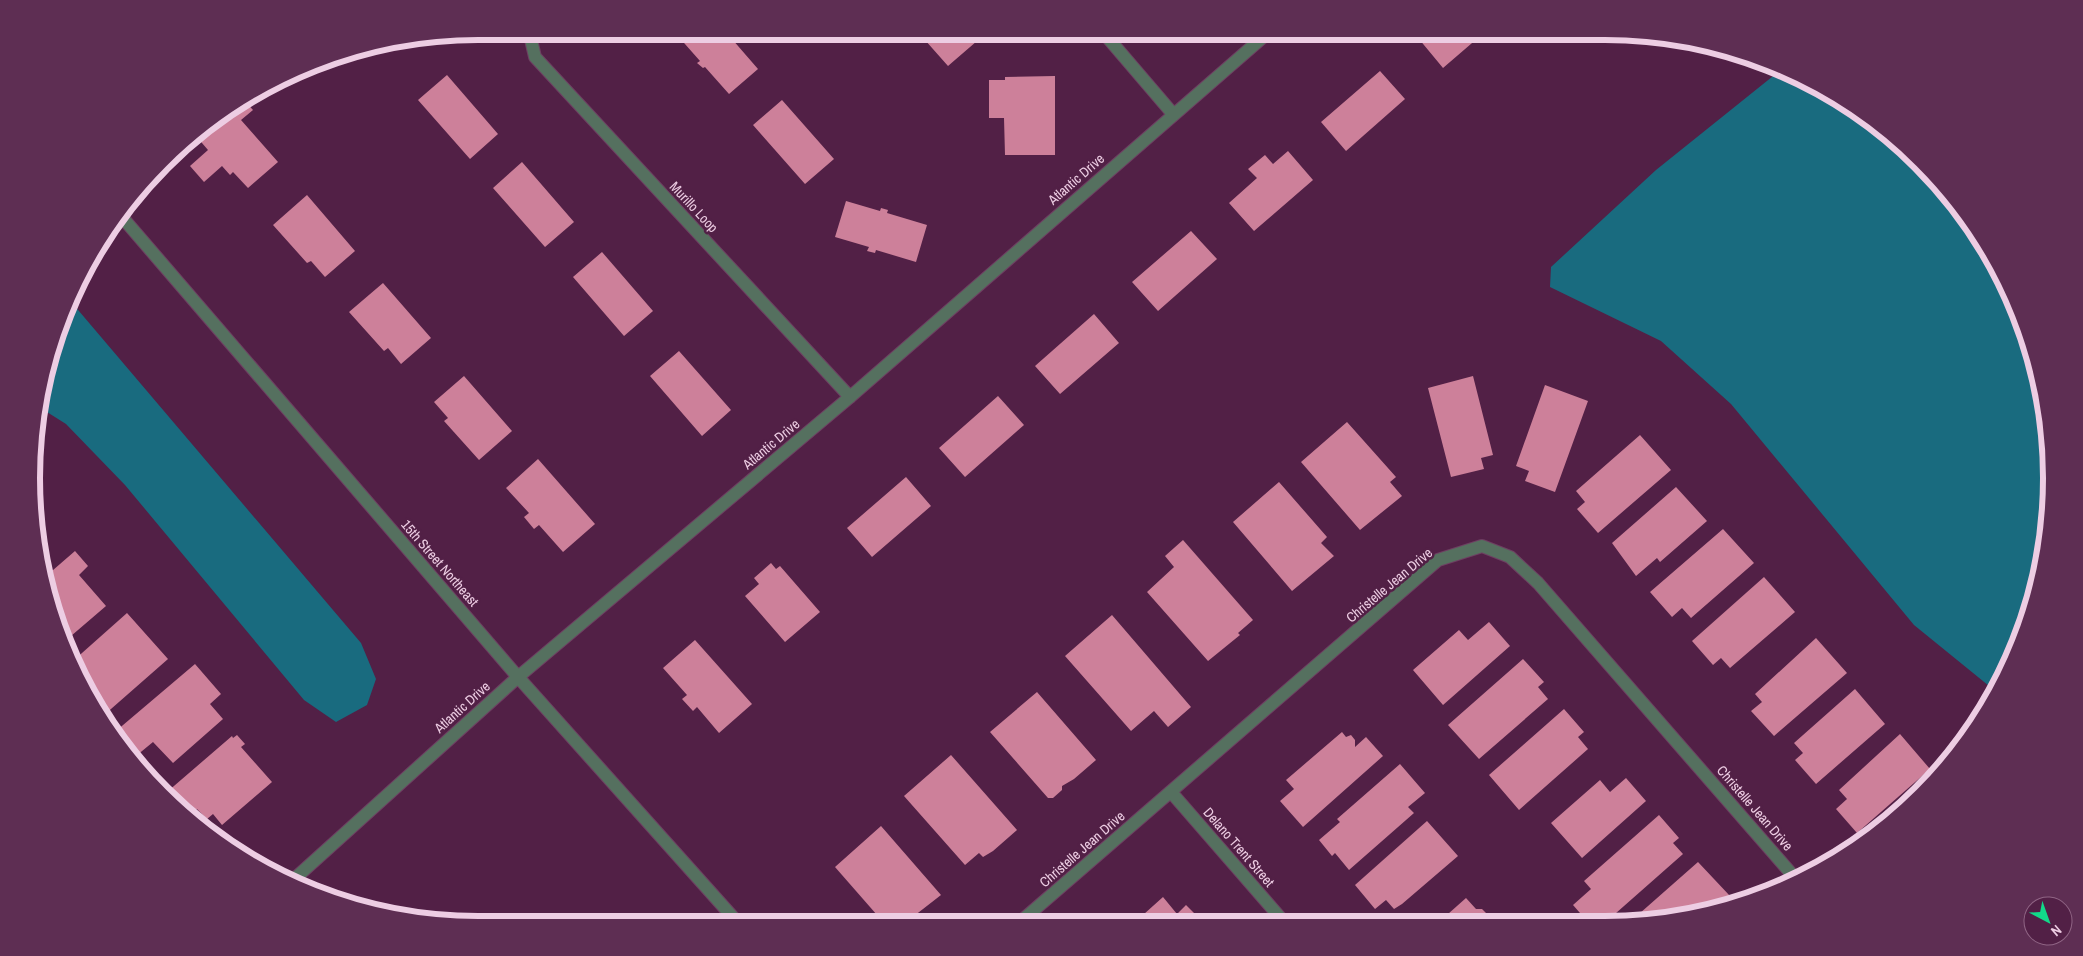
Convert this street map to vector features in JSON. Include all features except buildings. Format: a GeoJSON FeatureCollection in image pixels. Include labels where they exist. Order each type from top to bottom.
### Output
{"type":"FeatureCollection","features":[{"type":"Feature","properties":{"kind":"street","name":"Murillo Loop"},"geometry":{"type":"LineString","coordinates":[[531,40],[534,57],[850,397]]}},
{"type":"Feature","properties":{"kind":"street"},"geometry":{"type":"LineString","coordinates":[[1110,40],[1173,114]]}},
{"type":"Feature","properties":{"kind":"street","name":"Atlantic Drive"},"geometry":{"type":"LineString","coordinates":[[297,877],[518,677],[850,397],[1259,40]]}},
{"type":"Feature","properties":{"kind":"street","name":"15th Street Northeast"},"geometry":{"type":"LineString","coordinates":[[125,220],[518,677],[732,916]]}},
{"type":"Feature","properties":{"kind":"street","name":"Christelle Jean Drive"},"geometry":{"type":"LineString","coordinates":[[1027,916],[1438,560],[1482,546],[1510,557],[1538,583],[1792,874]]}},
{"type":"Feature","properties":{"kind":"street","name":"Delano Trent Street"},"geometry":{"type":"LineString","coordinates":[[1171,792],[1279,916]]}},
{"type":"Feature","properties":{"kind":"water"},"geometry":{"type":"Polygon","coordinates":[[[1776,74],[1799,85],[1848,114],[1894,149],[1934,189],[1969,235],[1998,284],[2020,337],[2035,393],[2042,449],[2042,507],[2035,563],[2020,619],[2010,646],[1990,687],[1914,625],[1731,404],[1661,341],[1550,287],[1551,267],[1656,170],[1776,74]]]}},
{"type":"Feature","properties":{"kind":"water"},"geometry":{"type":"Polygon","coordinates":[[[75,306],[361,643],[376,679],[367,705],[336,722],[304,700],[125,485],[66,424],[45,411],[55,365],[75,306]]]}}]}
